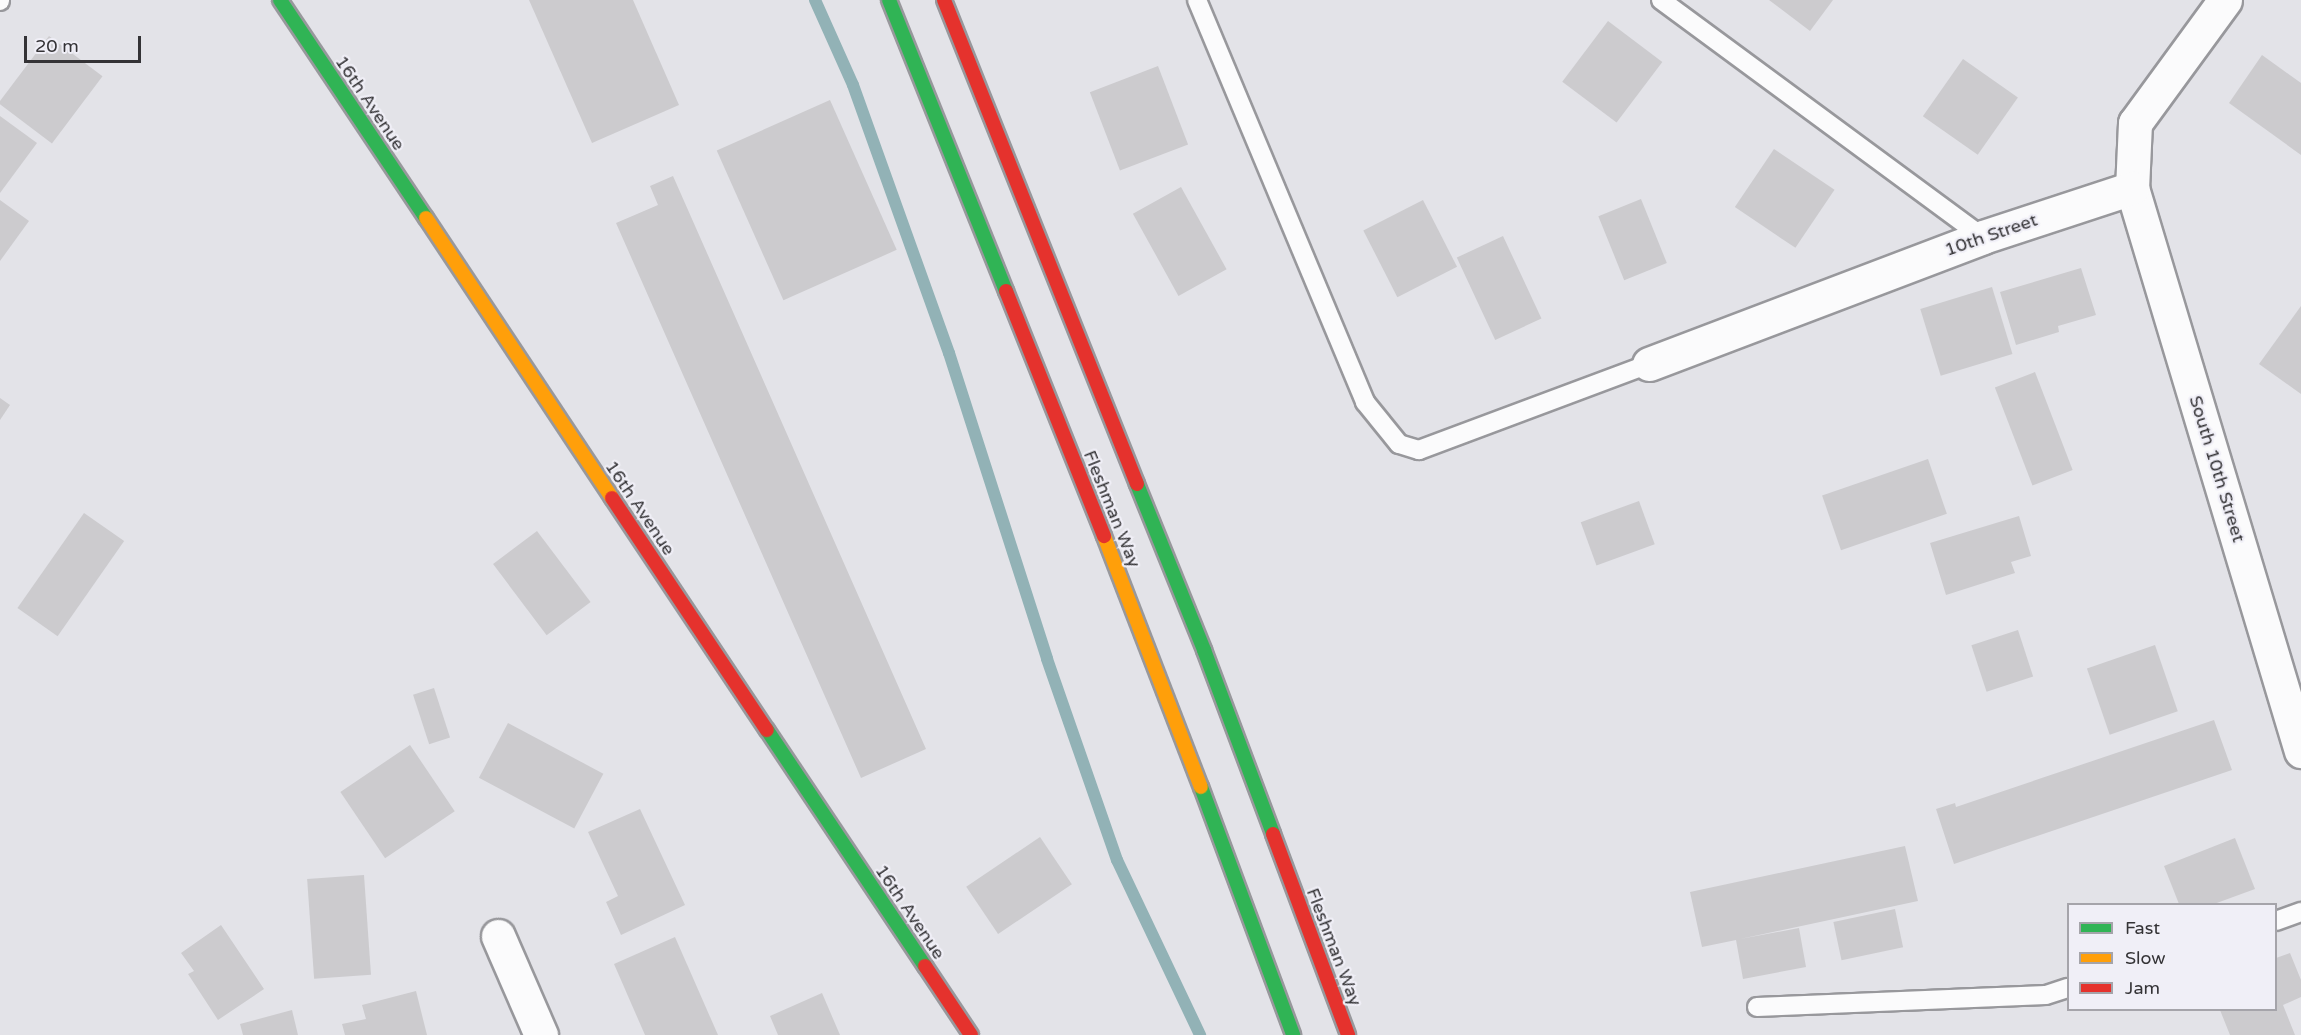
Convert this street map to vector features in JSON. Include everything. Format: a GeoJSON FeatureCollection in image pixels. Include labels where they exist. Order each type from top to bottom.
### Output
{"type":"FeatureCollection","features":[{"type":"Feature","properties":{"kind":"main road","name":"16th Avenue"},"geometry":{"type":"LineString","coordinates":[[280,0],[971,1035]]}},
{"type":"Feature","properties":{"kind":"main road","name":"Fleshman Way"},"geometry":{"type":"LineString","coordinates":[[889,0],[1153,657],[1293,1035]]}},
{"type":"Feature","properties":{"kind":"main road","name":"Fleshman Way"},"geometry":{"type":"LineString","coordinates":[[944,0],[1204,650],[1348,1035]]}},
{"type":"Feature","properties":{"kind":"street"},"geometry":{"type":"LineString","coordinates":[[2132,188],[2135,123],[2225,0]]}},
{"type":"Feature","properties":{"kind":"street","name":"10th Street"},"geometry":{"type":"LineString","coordinates":[[1649,364],[1983,237],[2132,188]]}},
{"type":"Feature","properties":{"kind":"street","name":"South 10th Street"},"geometry":{"type":"LineString","coordinates":[[2132,188],[2301,750]]}},
{"type":"Feature","properties":{"kind":"street"},"geometry":{"type":"LineString","coordinates":[[498,936],[541,1035]]}},
{"type":"Feature","properties":{"kind":"lane"},"geometry":{"type":"LineString","coordinates":[[1197,0],[1365,402],[1399,444],[1419,450],[1649,364]]}},
{"type":"Feature","properties":{"kind":"lane"},"geometry":{"type":"LineString","coordinates":[[1661,0],[1983,237]]}},
{"type":"Feature","properties":{"kind":"lane"},"geometry":{"type":"LineString","coordinates":[[2277,921],[2301,912]]}},
{"type":"Feature","properties":{"kind":"lane"},"geometry":{"type":"LineString","coordinates":[[1757,1007],[2046,996],[2067,988]]}},
{"type":"Feature","properties":{"kind":"building"},"geometry":{"type":"Polygon","coordinates":[[[529,0],[633,0],[679,105],[592,143],[529,0]]]}},
{"type":"Feature","properties":{"kind":"building"},"geometry":{"type":"Polygon","coordinates":[[[1769,0],[1833,0],[1810,31],[1769,0]]]}},
{"type":"Feature","properties":{"kind":"building"},"geometry":{"type":"Polygon","coordinates":[[[1608,21],[1662,62],[1617,123],[1562,82],[1608,21]]]}},
{"type":"Feature","properties":{"kind":"building"},"geometry":{"type":"Polygon","coordinates":[[[49,36],[103,76],[52,143],[0,104],[0,101],[49,36]]]}},
{"type":"Feature","properties":{"kind":"building"},"geometry":{"type":"Polygon","coordinates":[[[2262,55],[2301,83],[2301,155],[2229,103],[2262,55]]]}},
{"type":"Feature","properties":{"kind":"building"},"geometry":{"type":"Polygon","coordinates":[[[1963,59],[2018,97],[1978,155],[1923,116],[1963,59]]]}},
{"type":"Feature","properties":{"kind":"building"},"geometry":{"type":"Polygon","coordinates":[[[1158,66],[1188,144],[1120,171],[1090,92],[1158,66]]]}},
{"type":"Feature","properties":{"kind":"building"},"geometry":{"type":"Polygon","coordinates":[[[830,100],[897,250],[783,300],[717,150],[830,100]]]}},
{"type":"Feature","properties":{"kind":"building"},"geometry":{"type":"Polygon","coordinates":[[[0,116],[37,143],[0,193],[0,116]]]}},
{"type":"Feature","properties":{"kind":"building"},"geometry":{"type":"Polygon","coordinates":[[[1774,149],[1835,190],[1795,248],[1735,207],[1774,149]]]}},
{"type":"Feature","properties":{"kind":"building"},"geometry":{"type":"Polygon","coordinates":[[[673,176],[926,749],[861,778],[616,223],[658,205],[650,186],[673,176]]]}},
{"type":"Feature","properties":{"kind":"building"},"geometry":{"type":"Polygon","coordinates":[[[1181,187],[1227,269],[1178,296],[1133,214],[1181,187]]]}},
{"type":"Feature","properties":{"kind":"building"},"geometry":{"type":"Polygon","coordinates":[[[1641,199],[1667,263],[1624,280],[1598,216],[1641,199]]]}},
{"type":"Feature","properties":{"kind":"building"},"geometry":{"type":"Polygon","coordinates":[[[0,200],[29,221],[0,261],[0,200]]]}},
{"type":"Feature","properties":{"kind":"building"},"geometry":{"type":"Polygon","coordinates":[[[1423,200],[1457,267],[1397,297],[1363,230],[1423,200]]]}},
{"type":"Feature","properties":{"kind":"building"},"geometry":{"type":"Polygon","coordinates":[[[1503,236],[1541,318],[1495,340],[1457,258],[1503,236]]]}},
{"type":"Feature","properties":{"kind":"building"},"geometry":{"type":"Polygon","coordinates":[[[2081,268],[2096,315],[2058,326],[2059,332],[2016,345],[2000,292],[2081,268]]]}},
{"type":"Feature","properties":{"kind":"building"},"geometry":{"type":"Polygon","coordinates":[[[1992,287],[2012,354],[1941,376],[1920,309],[1992,287]]]}},
{"type":"Feature","properties":{"kind":"building"},"geometry":{"type":"Polygon","coordinates":[[[2301,306],[2301,394],[2259,364],[2301,306]]]}},
{"type":"Feature","properties":{"kind":"building"},"geometry":{"type":"Polygon","coordinates":[[[2035,372],[2073,470],[2032,485],[1995,387],[2035,372]]]}},
{"type":"Feature","properties":{"kind":"building"},"geometry":{"type":"Polygon","coordinates":[[[0,398],[10,405],[0,420],[0,398]]]}},
{"type":"Feature","properties":{"kind":"building"},"geometry":{"type":"Polygon","coordinates":[[[1928,459],[1947,514],[1841,550],[1822,495],[1928,459]]]}},
{"type":"Feature","properties":{"kind":"building"},"geometry":{"type":"Polygon","coordinates":[[[1639,501],[1655,544],[1596,565],[1581,522],[1639,501]]]}},
{"type":"Feature","properties":{"kind":"building"},"geometry":{"type":"Polygon","coordinates":[[[84,513],[124,541],[58,636],[17,608],[84,513]]]}},
{"type":"Feature","properties":{"kind":"building"},"geometry":{"type":"Polygon","coordinates":[[[2019,516],[2031,556],[2011,562],[2015,573],[1946,595],[1930,543],[2019,516]]]}},
{"type":"Feature","properties":{"kind":"building"},"geometry":{"type":"Polygon","coordinates":[[[537,531],[591,602],[547,635],[493,564],[537,531]]]}},
{"type":"Feature","properties":{"kind":"building"},"geometry":{"type":"Polygon","coordinates":[[[2018,630],[2033,677],[1987,692],[1971,645],[2018,630]]]}},
{"type":"Feature","properties":{"kind":"building"},"geometry":{"type":"Polygon","coordinates":[[[2155,645],[2178,711],[2110,735],[2087,668],[2155,645]]]}},
{"type":"Feature","properties":{"kind":"building"},"geometry":{"type":"Polygon","coordinates":[[[434,688],[450,737],[429,744],[413,695],[434,688]]]}},
{"type":"Feature","properties":{"kind":"building"},"geometry":{"type":"Polygon","coordinates":[[[2214,720],[2232,770],[1954,864],[1936,809],[1955,803],[1956,807],[2214,720]]]}},
{"type":"Feature","properties":{"kind":"building"},"geometry":{"type":"Polygon","coordinates":[[[508,723],[603,774],[574,828],[479,778],[508,723]]]}},
{"type":"Feature","properties":{"kind":"building"},"geometry":{"type":"Polygon","coordinates":[[[410,745],[455,811],[385,858],[340,792],[410,745]]]}},
{"type":"Feature","properties":{"kind":"building"},"geometry":{"type":"Polygon","coordinates":[[[640,809],[685,905],[621,935],[606,902],[618,896],[588,832],[640,809]]]}},
{"type":"Feature","properties":{"kind":"building"},"geometry":{"type":"Polygon","coordinates":[[[1040,837],[1072,884],[998,934],[966,887],[1040,837]]]}},
{"type":"Feature","properties":{"kind":"building"},"geometry":{"type":"Polygon","coordinates":[[[2235,838],[2255,889],[2217,903],[2179,903],[2164,866],[2235,838]]]}},
{"type":"Feature","properties":{"kind":"building"},"geometry":{"type":"Polygon","coordinates":[[[1905,846],[1918,901],[1740,939],[1799,928],[1806,967],[1743,979],[1736,940],[1702,947],[1690,892],[1905,846]]]}},
{"type":"Feature","properties":{"kind":"building"},"geometry":{"type":"Polygon","coordinates":[[[364,875],[371,975],[314,979],[307,879],[364,875]]]}},
{"type":"Feature","properties":{"kind":"building"},"geometry":{"type":"Polygon","coordinates":[[[1895,909],[1903,947],[1841,960],[1833,922],[1895,909]]]}},
{"type":"Feature","properties":{"kind":"building"},"geometry":{"type":"Polygon","coordinates":[[[221,925],[264,989],[218,1020],[188,974],[194,971],[181,953],[221,925]]]}},
{"type":"Feature","properties":{"kind":"building"},"geometry":{"type":"Polygon","coordinates":[[[675,937],[718,1035],[645,1035],[614,964],[675,937]]]}},
{"type":"Feature","properties":{"kind":"building"},"geometry":{"type":"Polygon","coordinates":[[[2290,953],[2301,980],[2301,997],[2283,1005],[2295,1035],[2230,1035],[2220,1011],[2277,1011],[2277,958],[2290,953]]]}},
{"type":"Feature","properties":{"kind":"building"},"geometry":{"type":"Polygon","coordinates":[[[416,991],[427,1035],[345,1035],[342,1024],[366,1019],[362,1005],[416,991]]]}},
{"type":"Feature","properties":{"kind":"building"},"geometry":{"type":"Polygon","coordinates":[[[822,993],[840,1035],[778,1035],[770,1016],[822,993]]]}},
{"type":"Feature","properties":{"kind":"building"},"geometry":{"type":"Polygon","coordinates":[[[292,1010],[298,1035],[243,1035],[240,1024],[292,1010]]]}},
{"type":"Feature","properties":{"kind":"waterway"},"geometry":{"type":"LineString","coordinates":[[815,0],[853,85],[949,353],[1047,659],[1117,860],[1200,1035]]}},
{"type":"Feature","properties":{"kind":"traffic: fast"},"geometry":{"type":"LineString","coordinates":[[280,0],[426,218]]}},
{"type":"Feature","properties":{"kind":"traffic: fast"},"geometry":{"type":"LineString","coordinates":[[889,0],[1006,291]]}},
{"type":"Feature","properties":{"kind":"traffic: fast"},"geometry":{"type":"LineString","coordinates":[[1137,484],[1204,650],[1273,834]]}},
{"type":"Feature","properties":{"kind":"traffic: fast"},"geometry":{"type":"LineString","coordinates":[[767,730],[925,966]]}},
{"type":"Feature","properties":{"kind":"traffic: fast"},"geometry":{"type":"LineString","coordinates":[[1201,787],[1293,1035]]}},
{"type":"Feature","properties":{"kind":"traffic: slow"},"geometry":{"type":"LineString","coordinates":[[426,218],[612,498]]}},
{"type":"Feature","properties":{"kind":"traffic: slow"},"geometry":{"type":"LineString","coordinates":[[1104,536],[1201,787]]}},
{"type":"Feature","properties":{"kind":"traffic: jam"},"geometry":{"type":"LineString","coordinates":[[944,0],[1137,484]]}},
{"type":"Feature","properties":{"kind":"traffic: jam"},"geometry":{"type":"LineString","coordinates":[[1006,291],[1104,536]]}},
{"type":"Feature","properties":{"kind":"traffic: jam"},"geometry":{"type":"LineString","coordinates":[[612,498],[767,730]]}},
{"type":"Feature","properties":{"kind":"traffic: jam"},"geometry":{"type":"LineString","coordinates":[[1273,834],[1348,1035]]}},
{"type":"Feature","properties":{"kind":"traffic: jam"},"geometry":{"type":"LineString","coordinates":[[925,966],[971,1035]]}}]}
